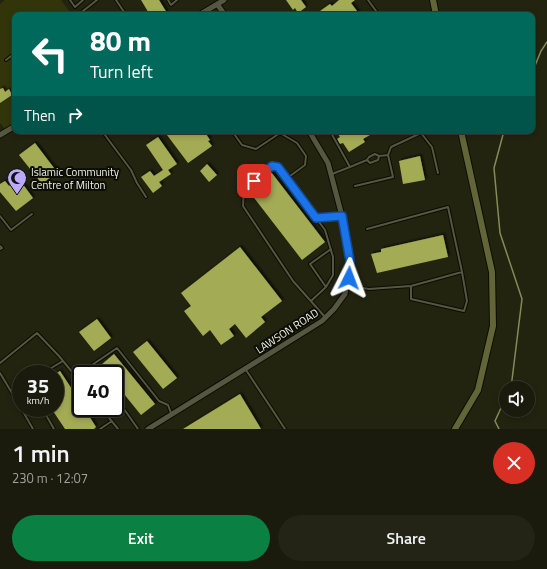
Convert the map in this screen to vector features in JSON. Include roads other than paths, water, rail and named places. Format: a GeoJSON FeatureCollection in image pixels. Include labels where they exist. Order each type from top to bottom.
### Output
{"type":"FeatureCollection","features":[{"type":"Feature","properties":{"kind":"main road"},"geometry":{"type":"LineString","coordinates":[[433,0],[435,12]]}},
{"type":"Feature","properties":{"kind":"main road"},"geometry":{"type":"LineString","coordinates":[[455,429],[478,390],[493,326],[492,272],[462,134]]}},
{"type":"Feature","properties":{"kind":"street"},"geometry":{"type":"LineString","coordinates":[[204,12],[224,0]]}},
{"type":"Feature","properties":{"kind":"street"},"geometry":{"type":"LineString","coordinates":[[217,4],[223,12]]}},
{"type":"Feature","properties":{"kind":"street"},"geometry":{"type":"LineString","coordinates":[[0,135],[12,128]]}},
{"type":"Feature","properties":{"kind":"street","name":"LAWSON ROAD"},"geometry":{"type":"LineString","coordinates":[[148,429],[299,337],[325,318],[345,294],[350,261],[342,216],[328,164],[311,134]]}},
{"type":"Feature","properties":{"kind":"lane"},"geometry":{"type":"LineString","coordinates":[[70,0],[75,7],[83,0]]}},
{"type":"Feature","properties":{"kind":"lane"},"geometry":{"type":"LineString","coordinates":[[83,11],[97,0]]}},
{"type":"Feature","properties":{"kind":"lane"},"geometry":{"type":"LineString","coordinates":[[116,0],[124,12]]}},
{"type":"Feature","properties":{"kind":"lane"},"geometry":{"type":"LineString","coordinates":[[168,0],[171,5],[177,0]]}},
{"type":"Feature","properties":{"kind":"lane"},"geometry":{"type":"LineString","coordinates":[[368,0],[377,12]]}},
{"type":"Feature","properties":{"kind":"lane"},"geometry":{"type":"LineString","coordinates":[[6,60],[12,55]]}},
{"type":"Feature","properties":{"kind":"lane"},"geometry":{"type":"LineString","coordinates":[[104,134],[131,170],[146,197]]}},
{"type":"Feature","properties":{"kind":"lane"},"geometry":{"type":"LineString","coordinates":[[234,134],[242,145],[256,150],[278,134]]}},
{"type":"Feature","properties":{"kind":"lane"},"geometry":{"type":"LineString","coordinates":[[284,134],[297,143],[306,156],[305,165],[286,179]]}},
{"type":"Feature","properties":{"kind":"lane"},"geometry":{"type":"LineString","coordinates":[[332,134],[350,167]]}},
{"type":"Feature","properties":{"kind":"lane"},"geometry":{"type":"LineString","coordinates":[[355,186],[393,177],[388,155],[391,146],[417,134]]}},
{"type":"Feature","properties":{"kind":"lane"},"geometry":{"type":"LineString","coordinates":[[422,134],[432,147],[438,173]]}},
{"type":"Feature","properties":{"kind":"lane"},"geometry":{"type":"LineString","coordinates":[[331,174],[367,160],[369,156],[375,154],[379,156],[388,155]]}},
{"type":"Feature","properties":{"kind":"lane"},"geometry":{"type":"LineString","coordinates":[[367,160],[374,162],[378,160],[379,156]]}},
{"type":"Feature","properties":{"kind":"lane"},"geometry":{"type":"LineString","coordinates":[[311,301],[326,287],[333,275],[333,257],[331,249],[325,230],[278,167],[272,166],[244,188],[243,206],[293,281],[325,318]]}},
{"type":"Feature","properties":{"kind":"lane"},"geometry":{"type":"LineString","coordinates":[[367,229],[448,207],[467,301],[464,311],[411,299],[411,286]]}},
{"type":"Feature","properties":{"kind":"lane"},"geometry":{"type":"LineString","coordinates":[[0,216],[11,230],[32,214]]}},
{"type":"Feature","properties":{"kind":"lane"},"geometry":{"type":"LineString","coordinates":[[316,218],[342,216]]}},
{"type":"Feature","properties":{"kind":"lane"},"geometry":{"type":"LineString","coordinates":[[0,246],[2,248],[0,249]]}},
{"type":"Feature","properties":{"kind":"lane"},"geometry":{"type":"LineString","coordinates":[[326,287],[310,264],[331,249]]}},
{"type":"Feature","properties":{"kind":"lane"},"geometry":{"type":"LineString","coordinates":[[347,286],[369,289],[411,286],[462,272]]}},
{"type":"Feature","properties":{"kind":"lane"},"geometry":{"type":"LineString","coordinates":[[0,363],[37,333],[72,372]]}},
{"type":"Feature","properties":{"kind":"lane"},"geometry":{"type":"LineString","coordinates":[[92,365],[117,348],[159,401],[168,405],[172,414]]}},
{"type":"Feature","properties":{"kind":"lane"},"geometry":{"type":"LineString","coordinates":[[56,365],[63,361]]}},
{"type":"Feature","properties":{"kind":"lane"},"geometry":{"type":"LineString","coordinates":[[246,369],[285,429]]}},
{"type":"Feature","properties":{"kind":"lane"},"geometry":{"type":"LineString","coordinates":[[0,373],[12,392]]}},
{"type":"Feature","properties":{"kind":"lane"},"geometry":{"type":"LineString","coordinates":[[124,409],[138,429]]}},
{"type":"Feature","properties":{"kind":"lane"},"geometry":{"type":"LineString","coordinates":[[26,417],[33,429]]}},
{"type":"Feature","properties":{"kind":"lane"},"geometry":{"type":"LineString","coordinates":[[47,417],[54,429]]}},
{"type":"Feature","properties":{"kind":"lane"},"geometry":{"type":"LineString","coordinates":[[109,417],[118,429]]}},
{"type":"Feature","properties":{"kind":"lane"},"geometry":{"type":"LineString","coordinates":[[100,429],[112,421]]}},
{"type":"Feature","properties":{"kind":"waterway"},"geometry":{"type":"LineString","coordinates":[[535,66],[541,51],[547,42]]}},
{"type":"Feature","properties":{"kind":"waterway"},"geometry":{"type":"LineString","coordinates":[[503,134],[494,168],[500,233],[522,299],[512,381]]}},
{"type":"Feature","properties":{"kind":"waterway"},"geometry":{"type":"LineString","coordinates":[[499,412],[495,421],[499,429]]}},
{"type":"Feature","properties":{"kind":"place","name":"Islamic Community Centre of Milton"},"geometry":{"type":"Point","coordinates":[17,195]}}]}
